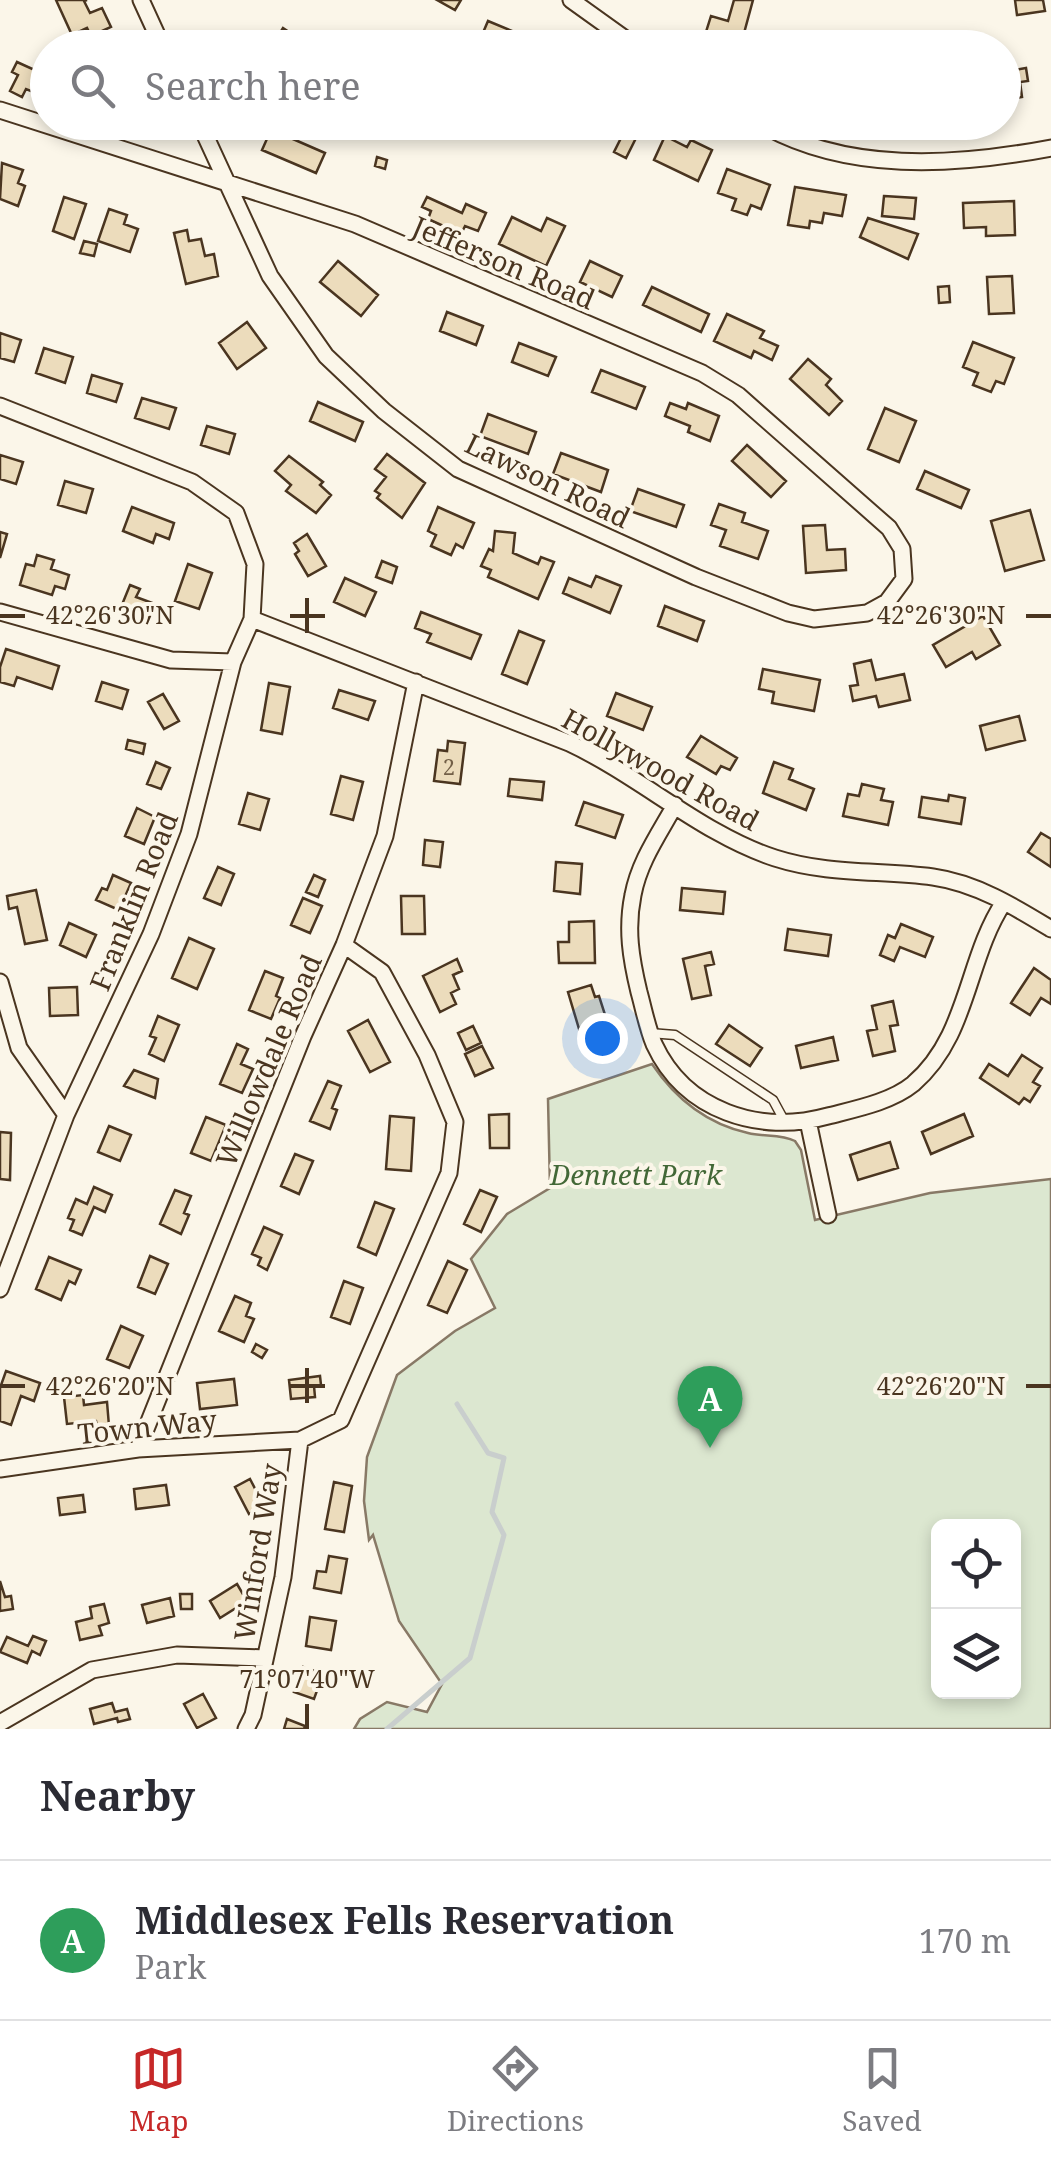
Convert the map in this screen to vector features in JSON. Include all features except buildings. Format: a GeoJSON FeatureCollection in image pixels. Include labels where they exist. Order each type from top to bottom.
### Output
{"type":"FeatureCollection","features":[{"type":"Feature","properties":{"kind":"street"},"geometry":{"type":"LineString","coordinates":[[140,0],[154,30]]}},
{"type":"Feature","properties":{"kind":"street"},"geometry":{"type":"LineString","coordinates":[[571,0],[613,30]]}},
{"type":"Feature","properties":{"kind":"street","name":"Jefferson Road"},"geometry":{"type":"LineString","coordinates":[[0,110],[30,120]]}},
{"type":"Feature","properties":{"kind":"street","name":"Jefferson Road"},"geometry":{"type":"LineString","coordinates":[[94,140],[355,224],[702,374],[738,395],[889,528],[902,550],[904,579]]}},
{"type":"Feature","properties":{"kind":"street","name":"Lawson Road"},"geometry":{"type":"LineString","coordinates":[[208,140],[270,276],[326,356],[384,411],[458,469],[696,577],[788,613],[828,619],[868,613],[887,602],[904,579]]}},
{"type":"Feature","properties":{"kind":"street"},"geometry":{"type":"LineString","coordinates":[[795,140],[830,151],[884,160],[947,163],[1051,148]]}},
{"type":"Feature","properties":{"kind":"street","name":"Franklin Road"},"geometry":{"type":"LineString","coordinates":[[0,406],[192,482],[236,513],[255,564],[252,619],[232,662],[189,834],[151,934],[66,1115],[0,1289]]}},
{"type":"Feature","properties":{"kind":"street"},"geometry":{"type":"LineString","coordinates":[[0,612],[170,660],[232,662]]}},
{"type":"Feature","properties":{"kind":"street","name":"Hollywood Road"},"geometry":{"type":"LineString","coordinates":[[252,619],[593,754],[734,841],[793,864],[840,872],[934,878],[969,886],[1051,929]]}},
{"type":"Feature","properties":{"kind":"street","name":"Willowdale Road"},"geometry":{"type":"LineString","coordinates":[[138,1449],[385,836],[416,682]]}},
{"type":"Feature","properties":{"kind":"street"},"geometry":{"type":"LineString","coordinates":[[675,806],[641,869],[630,916],[630,952],[650,1033],[669,1070],[711,1106],[746,1120],[786,1124],[808,1121],[897,1094],[928,1069],[954,1026],[992,921],[1004,902]]}},
{"type":"Feature","properties":{"kind":"street"},"geometry":{"type":"LineString","coordinates":[[300,1440],[341,1420],[449,1172],[455,1122],[427,1055],[382,972],[344,945]]}},
{"type":"Feature","properties":{"kind":"street"},"geometry":{"type":"LineString","coordinates":[[0,982],[19,1048],[66,1115]]}},
{"type":"Feature","properties":{"kind":"street"},"geometry":{"type":"LineString","coordinates":[[808,1121],[828,1215]]}},
{"type":"Feature","properties":{"kind":"street","name":"Town Way"},"geometry":{"type":"LineString","coordinates":[[0,1468],[138,1449],[300,1440]]}},
{"type":"Feature","properties":{"kind":"street","name":"Winford Way"},"geometry":{"type":"LineString","coordinates":[[246,1729],[253,1715],[283,1578],[300,1440]]}},
{"type":"Feature","properties":{"kind":"street"},"geometry":{"type":"LineString","coordinates":[[0,1723],[92,1670],[176,1655],[265,1658]]}},
{"type":"Feature","properties":{"kind":"lane"},"geometry":{"type":"LineString","coordinates":[[650,1033],[675,1035],[773,1100],[781,1108],[786,1124]]}},
{"type":"Feature","properties":{"kind":"green space","name":"Dennett Park"},"geometry":{"type":"Polygon","coordinates":[[[652,1064],[682,1098],[719,1123],[795,1141],[801,1150],[815,1220],[930,1193],[1051,1179],[1051,1729],[354,1729],[360,1719],[387,1702],[427,1712],[442,1684],[399,1621],[373,1535],[369,1540],[364,1501],[367,1457],[397,1375],[455,1331],[495,1308],[471,1259],[507,1214],[550,1188],[548,1099],[652,1064]]]}},
{"type":"Feature","properties":{"kind":"waterway"},"geometry":{"type":"LineString","coordinates":[[387,1729],[470,1658],[504,1535],[492,1512],[504,1458],[488,1453],[457,1404]]}},
{"type":"Feature","properties":{"kind":"place","name":"Middlesex Fells Reservation"},"geometry":{"type":"Point","coordinates":[710,1448]}}]}
